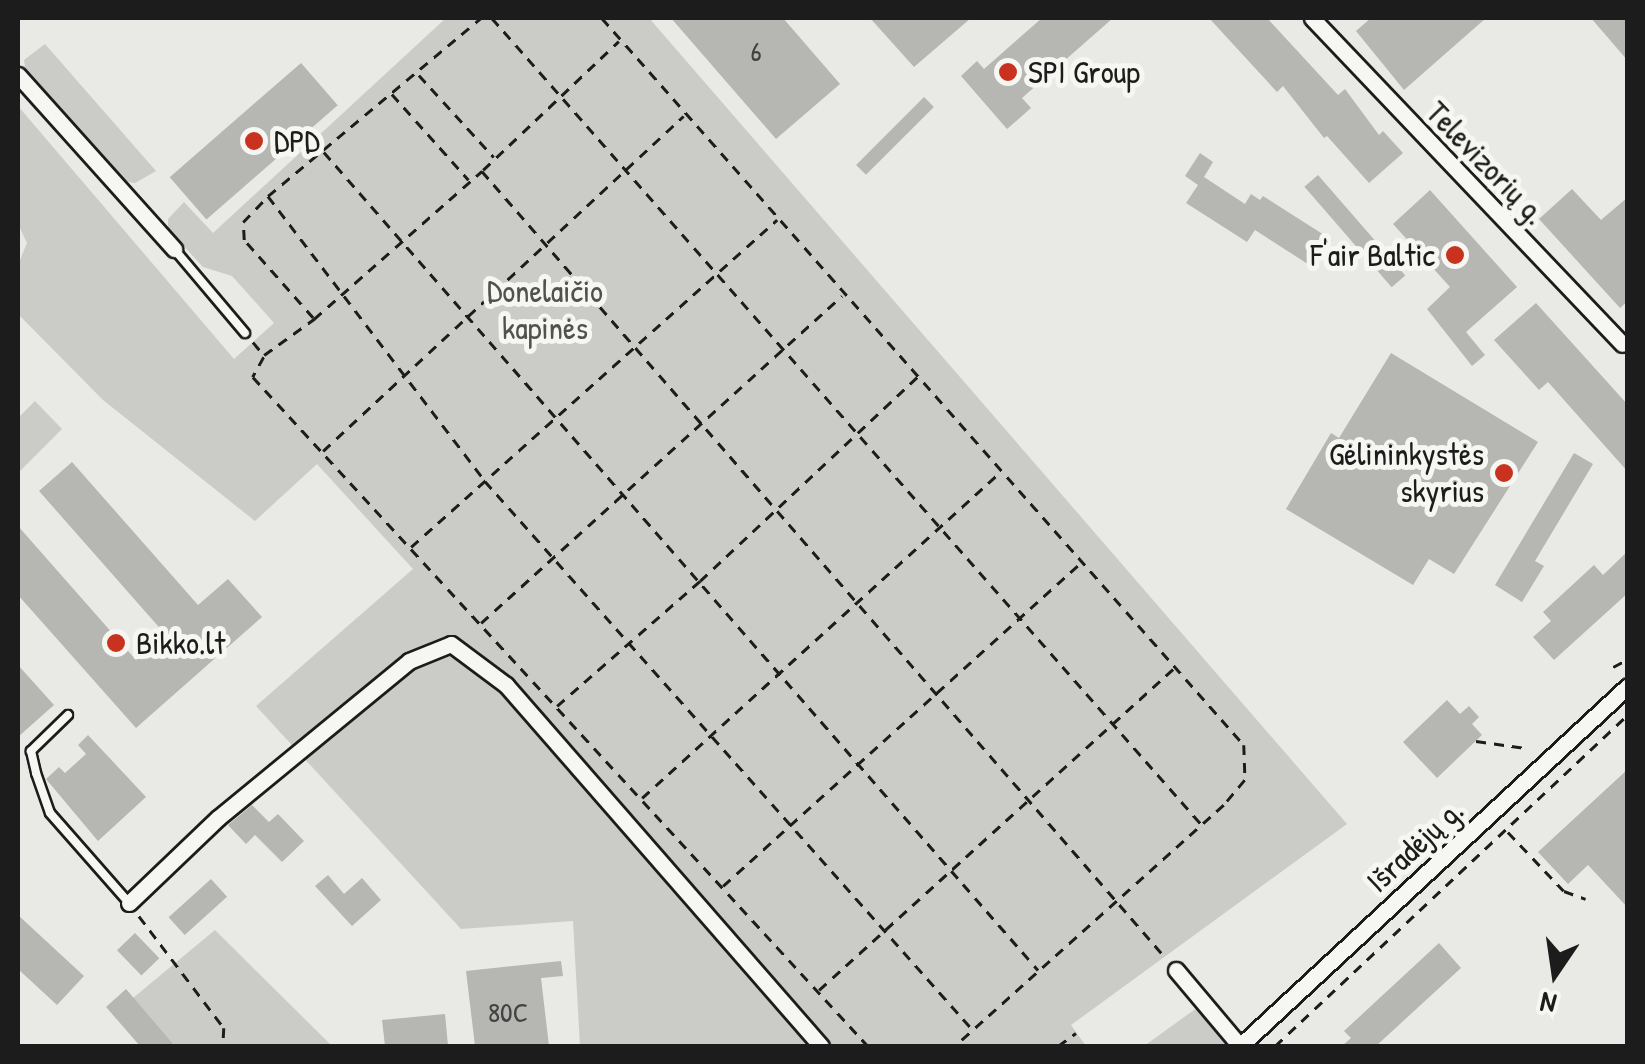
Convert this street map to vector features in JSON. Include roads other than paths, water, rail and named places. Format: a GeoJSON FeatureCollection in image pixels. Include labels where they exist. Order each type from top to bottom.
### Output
{"type":"FeatureCollection","features":[{"type":"Feature","properties":{"kind":"street","name":"Televizorių g."},"geometry":{"type":"LineString","coordinates":[[1312,18],[1622,344]]}},
{"type":"Feature","properties":{"kind":"street"},"geometry":{"type":"LineString","coordinates":[[18,75],[174,249]]}},
{"type":"Feature","properties":{"kind":"street"},"geometry":{"type":"LineString","coordinates":[[129,904],[218,818],[409,661],[452,644],[506,685],[821,1046]]}},
{"type":"Feature","properties":{"kind":"street","name":"Išradėjų g."},"geometry":{"type":"LineString","coordinates":[[1240,1046],[1628,686]]}},
{"type":"Feature","properties":{"kind":"street"},"geometry":{"type":"LineString","coordinates":[[1176,970],[1240,1046]]}},
{"type":"Feature","properties":{"kind":"lane"},"geometry":{"type":"LineString","coordinates":[[174,249],[246,333]]}},
{"type":"Feature","properties":{"kind":"lane"},"geometry":{"type":"LineString","coordinates":[[68,716],[31,751],[36,774],[50,813],[129,904]]}},
{"type":"Feature","properties":{"kind":"place","name":"SPI Group"},"geometry":{"type":"Point","coordinates":[1008,72]}},
{"type":"Feature","properties":{"kind":"place","name":"DPD"},"geometry":{"type":"Point","coordinates":[254,141]}},
{"type":"Feature","properties":{"kind":"place","name":"F'air Baltic"},"geometry":{"type":"Point","coordinates":[1455,255]}},
{"type":"Feature","properties":{"kind":"place","name":"Gėlininkystės skyrius"},"geometry":{"type":"Point","coordinates":[1504,473]}},
{"type":"Feature","properties":{"kind":"place","name":"Bikko.lt"},"geometry":{"type":"Point","coordinates":[116,643]}},
{"type":"Feature","properties":{"kind":"park label","name":"Donelaičio kapinės"},"geometry":{"type":"Point","coordinates":[545,310]}}]}
